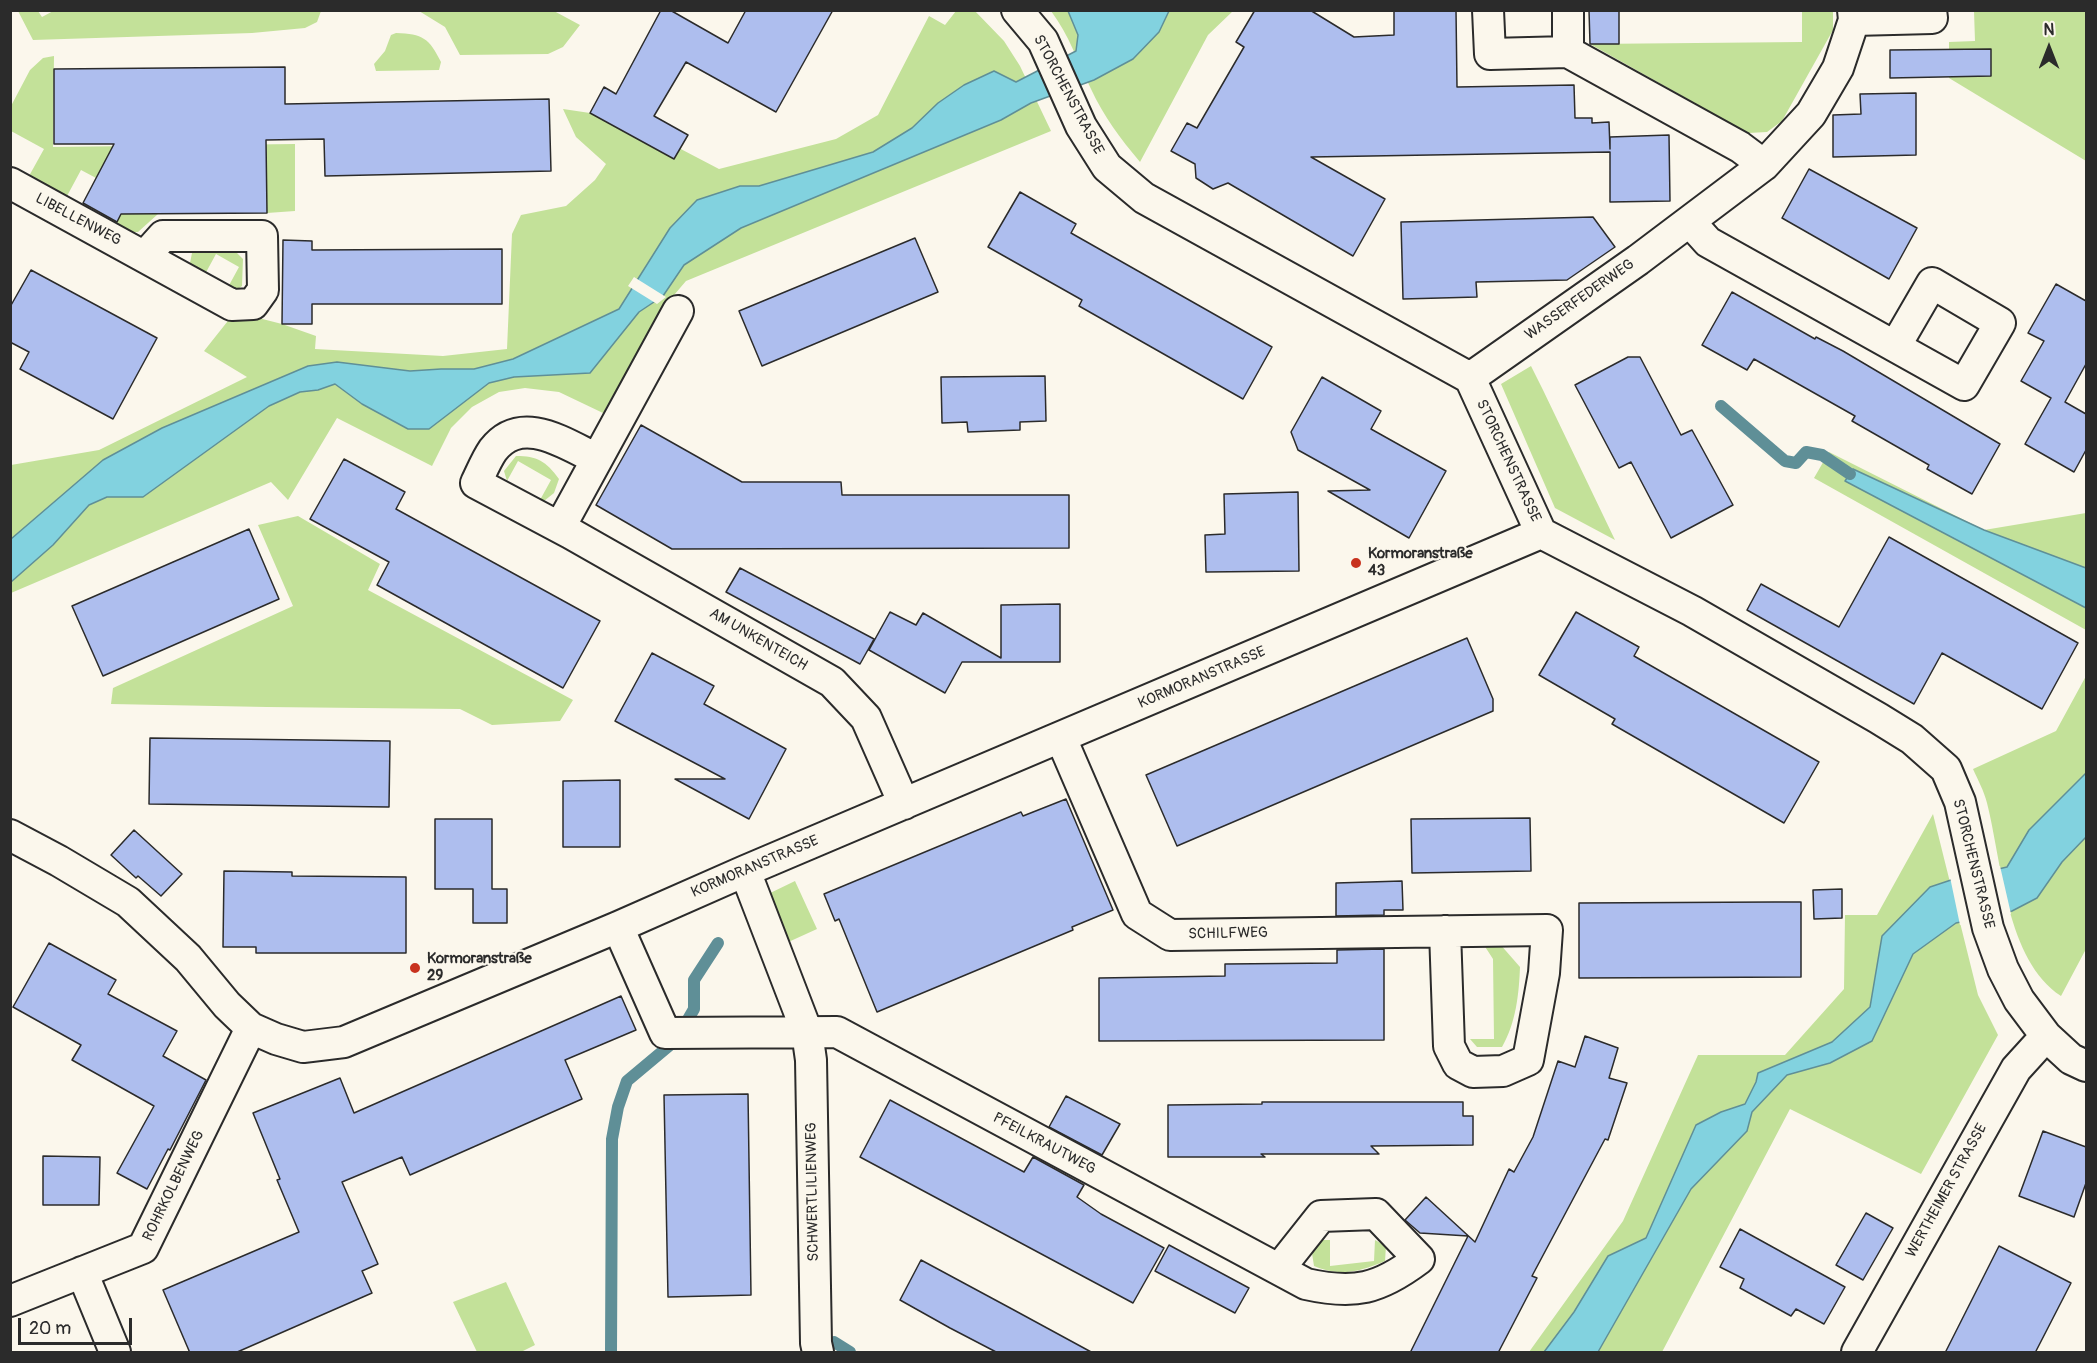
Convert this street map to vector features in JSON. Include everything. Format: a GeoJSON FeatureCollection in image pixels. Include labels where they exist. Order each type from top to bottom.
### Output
{"type":"FeatureCollection","features":[{"type":"Feature","properties":{"kind":"street","name":"STORCHENSTRASSE"},"geometry":{"type":"LineString","coordinates":[[1017,10],[1043,41],[1081,126],[1107,167],[1144,198],[1470,378],[1540,533],[1692,611],[1878,717],[1912,739],[1946,769],[1960,802],[1988,928],[2003,969],[2019,1000],[2046,1036],[2071,1059],[2086,1066]]}},
{"type":"Feature","properties":{"kind":"street"},"geometry":{"type":"LineString","coordinates":[[1488,10],[1490,54],[1568,52],[1740,147],[1764,165]]}},
{"type":"Feature","properties":{"kind":"street"},"geometry":{"type":"LineString","coordinates":[[1568,10],[1568,52]]}},
{"type":"Feature","properties":{"kind":"street","name":"WASSERFEDERWEG"},"geometry":{"type":"LineString","coordinates":[[1470,378],[1690,222],[1764,165],[1811,114],[1838,68],[1854,15],[1932,18],[1931,10]]}},
{"type":"Feature","properties":{"kind":"street","name":"LIBELLENWEG"},"geometry":{"type":"LineString","coordinates":[[10,183],[146,256]]}},
{"type":"Feature","properties":{"kind":"street"},"geometry":{"type":"LineString","coordinates":[[1690,222],[1708,242],[1896,345]]}},
{"type":"Feature","properties":{"kind":"street"},"geometry":{"type":"LineString","coordinates":[[560,527],[678,311]]}},
{"type":"Feature","properties":{"kind":"street","name":"AM UNKENTEICH"},"geometry":{"type":"LineString","coordinates":[[597,459],[541,433],[513,433],[493,450],[476,483],[560,527],[832,682],[866,717],[904,804]]}},
{"type":"Feature","properties":{"kind":"street","name":"KORMORANSTRASSE"},"geometry":{"type":"LineString","coordinates":[[10,835],[128,902],[188,958],[227,1005],[251,1028],[303,1047],[344,1041],[618,927],[1540,533]]}},
{"type":"Feature","properties":{"kind":"street","name":"SCHILFWEG"},"geometry":{"type":"LineString","coordinates":[[1061,738],[1137,914],[1170,934],[1445,931],[1547,930],[1544,973],[1528,1060],[1503,1071],[1473,1072],[1458,1064],[1449,1046],[1445,931]]}},
{"type":"Feature","properties":{"kind":"street","name":"SCHWERTLILIENWEG"},"geometry":{"type":"LineString","coordinates":[[745,871],[807,1032],[811,1060],[818,1353]]}},
{"type":"Feature","properties":{"kind":"street"},"geometry":{"type":"LineString","coordinates":[[618,927],[665,1033],[807,1032]]}},
{"type":"Feature","properties":{"kind":"street","name":"ROHRKOLBENWEG"},"geometry":{"type":"LineString","coordinates":[[10,1301],[143,1248],[251,1028]]}},
{"type":"Feature","properties":{"kind":"street","name":"PFEILKRAUTWEG"},"geometry":{"type":"LineString","coordinates":[[807,1032],[837,1032],[1279,1269]]}},
{"type":"Feature","properties":{"kind":"street","name":"WERTHEIMER STRASSE"},"geometry":{"type":"LineString","coordinates":[[1857,1353],[2016,1069],[2046,1036]]}},
{"type":"Feature","properties":{"kind":"street"},"geometry":{"type":"LineString","coordinates":[[82,1272],[115,1353]]}},
{"type":"Feature","properties":{"kind":"green space"},"geometry":{"type":"Polygon","coordinates":[[[55,10],[321,11],[317,22],[305,28],[252,33],[33,40],[18,11],[38,11],[42,17],[55,10]]]}},
{"type":"Feature","properties":{"kind":"green space"},"geometry":{"type":"Polygon","coordinates":[[[974,10],[1004,41],[1020,66],[1051,131],[686,281],[663,308],[603,413],[559,392],[525,388],[499,392],[472,407],[451,428],[432,466],[337,418],[288,500],[271,482],[11,593],[11,465],[99,450],[247,377],[204,351],[235,312],[282,324],[316,336],[315,349],[443,356],[507,349],[512,234],[521,215],[566,206],[595,180],[606,164],[576,137],[563,109],[590,113],[640,140],[654,135],[719,169],[836,139],[878,115],[929,16],[945,25],[956,11],[974,10]]]}},
{"type":"Feature","properties":{"kind":"green space"},"geometry":{"type":"Polygon","coordinates":[[[419,11],[554,11],[580,25],[563,47],[548,54],[460,55],[445,27],[419,11]]]}},
{"type":"Feature","properties":{"kind":"green space"},"geometry":{"type":"Polygon","coordinates":[[[1051,11],[1233,11],[1208,35],[1140,162],[1101,109],[1068,39],[1051,11]]]}},
{"type":"Feature","properties":{"kind":"green space"},"geometry":{"type":"Polygon","coordinates":[[[1802,11],[1833,11],[1833,30],[1782,121],[1767,132],[1748,133],[1590,44],[1802,42],[1802,11]]]}},
{"type":"Feature","properties":{"kind":"green space"},"geometry":{"type":"Polygon","coordinates":[[[1974,11],[2086,11],[2086,161],[1949,78],[1949,42],[1975,41],[1974,11]]]}},
{"type":"Feature","properties":{"kind":"green space"},"geometry":{"type":"Polygon","coordinates":[[[396,33],[419,36],[429,43],[441,62],[439,70],[376,71],[374,64],[385,51],[391,35],[396,33]]]}},
{"type":"Feature","properties":{"kind":"green space"},"geometry":{"type":"Polygon","coordinates":[[[54,56],[53,147],[295,144],[295,211],[267,213],[266,178],[158,180],[158,214],[138,232],[131,232],[116,223],[130,196],[81,170],[67,196],[29,176],[44,149],[11,131],[11,106],[30,70],[43,58],[54,56]]]}},
{"type":"Feature","properties":{"kind":"green space"},"geometry":{"type":"Polygon","coordinates":[[[192,253],[237,253],[243,259],[242,286],[235,291],[227,289],[239,267],[216,254],[204,276],[192,270],[190,263],[192,253]]]}},
{"type":"Feature","properties":{"kind":"green space"},"geometry":{"type":"Polygon","coordinates":[[[1531,366],[1615,540],[1555,508],[1501,384],[1531,366]]]}},
{"type":"Feature","properties":{"kind":"green space"},"geometry":{"type":"Polygon","coordinates":[[[1829,452],[1984,530],[2086,513],[2086,630],[1814,478],[1829,452]]]}},
{"type":"Feature","properties":{"kind":"green space"},"geometry":{"type":"Polygon","coordinates":[[[516,456],[530,457],[550,468],[559,479],[554,493],[544,501],[540,500],[551,480],[518,461],[507,481],[504,471],[516,456]]]}},
{"type":"Feature","properties":{"kind":"green space"},"geometry":{"type":"Polygon","coordinates":[[[298,516],[380,564],[368,590],[573,700],[560,721],[492,725],[460,709],[111,704],[113,688],[293,606],[258,525],[298,516]]]}},
{"type":"Feature","properties":{"kind":"green space"},"geometry":{"type":"Polygon","coordinates":[[[2086,676],[2086,949],[2061,996],[2043,980],[2028,959],[2017,935],[2009,908],[1987,803],[1973,769],[2056,731],[2086,676]]]}},
{"type":"Feature","properties":{"kind":"green space"},"geometry":{"type":"Polygon","coordinates":[[[1933,814],[1978,995],[1998,1035],[1921,1174],[1790,1109],[1662,1352],[1529,1352],[1623,1221],[1698,1055],[1785,1055],[1844,989],[1845,915],[1877,915],[1933,814]]]}},
{"type":"Feature","properties":{"kind":"green space"},"geometry":{"type":"Polygon","coordinates":[[[795,881],[817,929],[784,944],[762,897],[795,881]]]}},
{"type":"Feature","properties":{"kind":"green space"},"geometry":{"type":"Polygon","coordinates":[[[1482,942],[1499,943],[1520,967],[1516,1008],[1511,1028],[1502,1047],[1477,1047],[1470,1039],[1494,1039],[1493,959],[1482,942]]]}},
{"type":"Feature","properties":{"kind":"green space"},"geometry":{"type":"Polygon","coordinates":[[[1317,1240],[1330,1240],[1330,1266],[1374,1261],[1375,1240],[1386,1246],[1385,1261],[1350,1272],[1323,1269],[1314,1266],[1311,1247],[1317,1240]]]}},
{"type":"Feature","properties":{"kind":"green space"},"geometry":{"type":"Polygon","coordinates":[[[506,1282],[535,1345],[521,1352],[477,1352],[453,1302],[506,1282]]]}},
{"type":"Feature","properties":{"kind":"water"},"geometry":{"type":"Polygon","coordinates":[[[1068,11],[1169,11],[1159,32],[1133,59],[1094,80],[1031,103],[1001,120],[741,228],[684,265],[663,296],[639,312],[590,373],[514,377],[489,383],[429,429],[408,429],[362,404],[335,384],[318,390],[300,392],[269,406],[143,497],[107,497],[89,505],[53,545],[11,582],[11,539],[103,460],[162,428],[308,366],[337,362],[410,371],[474,369],[513,359],[619,309],[670,228],[697,200],[740,186],[759,186],[873,152],[912,128],[938,103],[964,85],[994,71],[1016,82],[1076,51],[1078,35],[1068,11]]]}},
{"type":"Feature","properties":{"kind":"water"},"geometry":{"type":"Polygon","coordinates":[[[1853,469],[1984,530],[2086,568],[2086,608],[1845,481],[1853,469]]]}},
{"type":"Feature","properties":{"kind":"water"},"geometry":{"type":"Polygon","coordinates":[[[2086,773],[2086,837],[2062,862],[2037,898],[2012,911],[1956,923],[1913,954],[1872,1041],[1830,1063],[1787,1075],[1752,1112],[1747,1131],[1691,1189],[1598,1352],[1544,1352],[1574,1312],[1608,1256],[1646,1238],[1696,1125],[1721,1112],[1745,1104],[1758,1073],[1832,1042],[1870,1007],[1882,936],[1930,887],[2007,867],[2029,830],[2086,773]]]}},
{"type":"Feature","properties":{"kind":"pier"},"geometry":{"type":"Polygon","coordinates":[[[634,277],[666,297],[657,304],[628,286],[634,277]]]}},
{"type":"Feature","properties":{"kind":"pier"},"geometry":{"type":"Polygon","coordinates":[[[2000,866],[2011,914],[1960,925],[1950,877],[2000,866]]]}},
{"type":"Feature","properties":{"kind":"building"},"geometry":{"type":"Polygon","coordinates":[[[661,10],[670,10],[728,43],[746,10],[833,10],[776,112],[686,62],[654,116],[688,135],[674,159],[590,113],[604,87],[616,94],[661,10]]]}},
{"type":"Feature","properties":{"kind":"building"},"geometry":{"type":"Polygon","coordinates":[[[1255,10],[1310,10],[1354,37],[1394,35],[1394,10],[1456,10],[1457,87],[1574,85],[1575,118],[1592,118],[1592,123],[1609,122],[1610,149],[1610,137],[1669,135],[1670,201],[1610,202],[1610,152],[1311,157],[1385,199],[1353,256],[1228,183],[1213,189],[1196,178],[1195,164],[1171,151],[1187,123],[1197,128],[1244,47],[1236,42],[1255,10]]]}},
{"type":"Feature","properties":{"kind":"building"},"geometry":{"type":"Polygon","coordinates":[[[1589,10],[1619,10],[1619,44],[1590,44],[1589,10]]]}},
{"type":"Feature","properties":{"kind":"building"},"geometry":{"type":"Polygon","coordinates":[[[1991,49],[1991,76],[1890,78],[1890,50],[1991,49]]]}},
{"type":"Feature","properties":{"kind":"building"},"geometry":{"type":"Polygon","coordinates":[[[285,67],[285,104],[549,99],[551,171],[325,176],[324,139],[266,140],[267,213],[121,214],[117,222],[83,203],[114,144],[54,144],[54,69],[285,67]]]}},
{"type":"Feature","properties":{"kind":"building"},"geometry":{"type":"Polygon","coordinates":[[[1916,93],[1916,155],[1833,157],[1833,115],[1861,114],[1860,94],[1916,93]]]}},
{"type":"Feature","properties":{"kind":"building"},"geometry":{"type":"Polygon","coordinates":[[[1809,169],[1917,228],[1889,279],[1782,218],[1809,169]]]}},
{"type":"Feature","properties":{"kind":"building"},"geometry":{"type":"Polygon","coordinates":[[[1020,192],[1076,224],[1071,233],[1272,347],[1243,399],[1079,306],[1082,300],[988,247],[1020,192]]]}},
{"type":"Feature","properties":{"kind":"building"},"geometry":{"type":"Polygon","coordinates":[[[1593,217],[1615,247],[1567,280],[1476,282],[1477,297],[1403,299],[1401,222],[1593,217]]]}},
{"type":"Feature","properties":{"kind":"building"},"geometry":{"type":"Polygon","coordinates":[[[915,238],[938,292],[762,366],[739,311],[915,238]]]}},
{"type":"Feature","properties":{"kind":"building"},"geometry":{"type":"Polygon","coordinates":[[[283,240],[312,241],[312,250],[502,249],[502,304],[312,304],[312,324],[282,324],[283,240]]]}},
{"type":"Feature","properties":{"kind":"building"},"geometry":{"type":"Polygon","coordinates":[[[31,270],[157,338],[113,419],[20,369],[29,352],[10,342],[10,307],[31,270]]]}},
{"type":"Feature","properties":{"kind":"building"},"geometry":{"type":"Polygon","coordinates":[[[2056,284],[2086,301],[2086,364],[2065,402],[2086,414],[2086,450],[2074,472],[2025,444],[2051,398],[2021,381],[2044,341],[2028,333],[2056,284]]]}},
{"type":"Feature","properties":{"kind":"building"},"geometry":{"type":"Polygon","coordinates":[[[1732,292],[1815,339],[1816,337],[1843,351],[2000,444],[1972,494],[1927,469],[1929,465],[1852,421],[1855,416],[1754,359],[1747,370],[1702,345],[1732,292]]]}},
{"type":"Feature","properties":{"kind":"building"},"geometry":{"type":"Polygon","coordinates":[[[1628,357],[1640,357],[1681,435],[1692,430],[1733,505],[1671,538],[1631,462],[1619,468],[1575,385],[1628,357]]]}},
{"type":"Feature","properties":{"kind":"building"},"geometry":{"type":"Polygon","coordinates":[[[1045,376],[1046,421],[1020,422],[1020,430],[968,432],[967,422],[942,423],[941,377],[1045,376]]]}},
{"type":"Feature","properties":{"kind":"building"},"geometry":{"type":"Polygon","coordinates":[[[1322,377],[1381,411],[1371,429],[1446,471],[1409,538],[1328,491],[1370,490],[1298,450],[1291,432],[1322,377]]]}},
{"type":"Feature","properties":{"kind":"building"},"geometry":{"type":"Polygon","coordinates":[[[641,425],[742,482],[841,482],[842,495],[1069,495],[1069,548],[672,549],[596,505],[641,425]]]}},
{"type":"Feature","properties":{"kind":"building"},"geometry":{"type":"Polygon","coordinates":[[[344,459],[405,492],[396,509],[600,621],[563,688],[377,585],[389,562],[310,519],[344,459]]]}},
{"type":"Feature","properties":{"kind":"building"},"geometry":{"type":"Polygon","coordinates":[[[1298,492],[1299,571],[1206,572],[1205,535],[1225,534],[1224,494],[1298,492]]]}},
{"type":"Feature","properties":{"kind":"building"},"geometry":{"type":"Polygon","coordinates":[[[249,529],[279,599],[103,676],[72,606],[249,529]]]}},
{"type":"Feature","properties":{"kind":"building"},"geometry":{"type":"Polygon","coordinates":[[[1889,537],[2078,643],[2042,709],[1942,653],[1914,704],[1747,610],[1761,584],[1839,627],[1889,537]]]}},
{"type":"Feature","properties":{"kind":"building"},"geometry":{"type":"Polygon","coordinates":[[[740,568],[874,639],[860,664],[726,592],[740,568]]]}},
{"type":"Feature","properties":{"kind":"building"},"geometry":{"type":"Polygon","coordinates":[[[1060,604],[1060,662],[962,662],[945,693],[869,650],[890,612],[916,625],[923,613],[1001,658],[1001,605],[1060,604]]]}},
{"type":"Feature","properties":{"kind":"building"},"geometry":{"type":"Polygon","coordinates":[[[1576,612],[1639,647],[1634,656],[1819,762],[1784,823],[1612,724],[1615,719],[1539,675],[1576,612]]]}},
{"type":"Feature","properties":{"kind":"building"},"geometry":{"type":"Polygon","coordinates":[[[1467,638],[1493,699],[1493,711],[1177,846],[1146,775],[1467,638]]]}},
{"type":"Feature","properties":{"kind":"building"},"geometry":{"type":"Polygon","coordinates":[[[652,653],[714,686],[704,704],[786,749],[749,819],[675,779],[725,779],[615,721],[652,653]]]}},
{"type":"Feature","properties":{"kind":"building"},"geometry":{"type":"Polygon","coordinates":[[[150,738],[390,741],[389,807],[149,804],[150,738]]]}},
{"type":"Feature","properties":{"kind":"building"},"geometry":{"type":"Polygon","coordinates":[[[620,780],[620,847],[563,847],[563,781],[620,780]]]}},
{"type":"Feature","properties":{"kind":"building"},"geometry":{"type":"Polygon","coordinates":[[[1066,799],[1113,910],[1072,927],[1073,930],[877,1012],[839,919],[835,921],[824,894],[1021,812],[1023,816],[1066,799]]]}},
{"type":"Feature","properties":{"kind":"building"},"geometry":{"type":"Polygon","coordinates":[[[1530,818],[1531,871],[1412,873],[1411,819],[1530,818]]]}},
{"type":"Feature","properties":{"kind":"building"},"geometry":{"type":"Polygon","coordinates":[[[435,819],[492,819],[492,889],[507,889],[507,923],[473,923],[473,889],[435,889],[435,819]]]}},
{"type":"Feature","properties":{"kind":"building"},"geometry":{"type":"Polygon","coordinates":[[[134,830],[182,874],[161,896],[138,876],[136,878],[111,855],[134,830]]]}},
{"type":"Feature","properties":{"kind":"building"},"geometry":{"type":"Polygon","coordinates":[[[224,871],[292,872],[292,876],[406,877],[406,953],[256,953],[256,947],[223,947],[224,871]]]}},
{"type":"Feature","properties":{"kind":"building"},"geometry":{"type":"Polygon","coordinates":[[[1402,881],[1403,910],[1384,910],[1384,915],[1336,916],[1336,883],[1402,881]]]}},
{"type":"Feature","properties":{"kind":"building"},"geometry":{"type":"Polygon","coordinates":[[[1842,889],[1842,918],[1814,919],[1813,890],[1842,889]]]}},
{"type":"Feature","properties":{"kind":"building"},"geometry":{"type":"Polygon","coordinates":[[[1801,902],[1801,977],[1579,978],[1579,903],[1801,902]]]}},
{"type":"Feature","properties":{"kind":"building"},"geometry":{"type":"Polygon","coordinates":[[[49,943],[116,980],[108,994],[177,1031],[163,1056],[206,1080],[147,1189],[117,1173],[154,1106],[72,1060],[81,1045],[13,1007],[49,943]]]}},
{"type":"Feature","properties":{"kind":"building"},"geometry":{"type":"Polygon","coordinates":[[[1384,949],[1384,1040],[1099,1041],[1099,978],[1225,976],[1225,964],[1337,963],[1337,950],[1384,949]]]}},
{"type":"Feature","properties":{"kind":"building"},"geometry":{"type":"Polygon","coordinates":[[[621,996],[636,1030],[565,1060],[582,1099],[410,1175],[402,1157],[342,1182],[378,1264],[362,1271],[372,1293],[235,1353],[190,1353],[163,1290],[299,1232],[253,1113],[340,1078],[354,1113],[621,996]]]}},
{"type":"Feature","properties":{"kind":"building"},"geometry":{"type":"Polygon","coordinates":[[[1585,1036],[1618,1048],[1609,1078],[1627,1083],[1608,1140],[1605,1139],[1532,1276],[1537,1278],[1498,1353],[1410,1353],[1468,1236],[1420,1233],[1405,1220],[1426,1197],[1475,1242],[1509,1169],[1514,1172],[1533,1137],[1558,1061],[1575,1067],[1585,1036]]]}},
{"type":"Feature","properties":{"kind":"building"},"geometry":{"type":"Polygon","coordinates":[[[748,1094],[751,1295],[668,1297],[664,1095],[748,1094]]]}},
{"type":"Feature","properties":{"kind":"building"},"geometry":{"type":"Polygon","coordinates":[[[1066,1096],[1120,1124],[1102,1155],[1049,1127],[1066,1096]]]}},
{"type":"Feature","properties":{"kind":"building"},"geometry":{"type":"Polygon","coordinates":[[[890,1100],[1024,1172],[1033,1157],[1084,1185],[1077,1197],[1101,1214],[1164,1248],[1133,1303],[860,1157],[890,1100]]]}},
{"type":"Feature","properties":{"kind":"building"},"geometry":{"type":"Polygon","coordinates":[[[1262,1102],[1463,1102],[1463,1116],[1473,1116],[1473,1145],[1371,1146],[1379,1154],[1168,1157],[1168,1105],[1262,1104],[1262,1102]]]}},
{"type":"Feature","properties":{"kind":"building"},"geometry":{"type":"Polygon","coordinates":[[[2043,1131],[2086,1147],[2086,1183],[2074,1217],[2019,1196],[2043,1131]]]}},
{"type":"Feature","properties":{"kind":"building"},"geometry":{"type":"Polygon","coordinates":[[[43,1156],[100,1157],[99,1205],[43,1205],[43,1156]]]}},
{"type":"Feature","properties":{"kind":"building"},"geometry":{"type":"Polygon","coordinates":[[[1866,1213],[1893,1228],[1863,1280],[1836,1265],[1866,1213]]]}},
{"type":"Feature","properties":{"kind":"building"},"geometry":{"type":"Polygon","coordinates":[[[1740,1229],[1845,1287],[1824,1324],[1796,1309],[1791,1316],[1740,1288],[1744,1279],[1720,1267],[1740,1229]]]}},
{"type":"Feature","properties":{"kind":"building"},"geometry":{"type":"Polygon","coordinates":[[[1169,1245],[1249,1288],[1235,1313],[1155,1271],[1169,1245]]]}},
{"type":"Feature","properties":{"kind":"building"},"geometry":{"type":"Polygon","coordinates":[[[1999,1246],[2071,1283],[2035,1353],[1945,1353],[1999,1246]]]}},
{"type":"Feature","properties":{"kind":"building"},"geometry":{"type":"Polygon","coordinates":[[[921,1260],[1093,1353],[998,1353],[950,1328],[900,1300],[921,1260]]]}},
{"type":"Feature","properties":{"kind":"waterway"},"geometry":{"type":"LineString","coordinates":[[1721,406],[1785,461],[1796,463],[1806,452],[1822,455],[1850,474]]}},
{"type":"Feature","properties":{"kind":"waterway"},"geometry":{"type":"LineString","coordinates":[[611,1352],[612,1139],[618,1107],[627,1081],[676,1040],[694,1009],[694,980],[718,943]]}},
{"type":"Feature","properties":{"kind":"waterway"},"geometry":{"type":"LineString","coordinates":[[834,1342],[850,1352]]}},
{"type":"Feature","properties":{"kind":"place","name":"Kormoranstraße 43"},"geometry":{"type":"Point","coordinates":[1356,563]}},
{"type":"Feature","properties":{"kind":"place","name":"Kormoranstraße 29"},"geometry":{"type":"Point","coordinates":[415,968]}}]}
